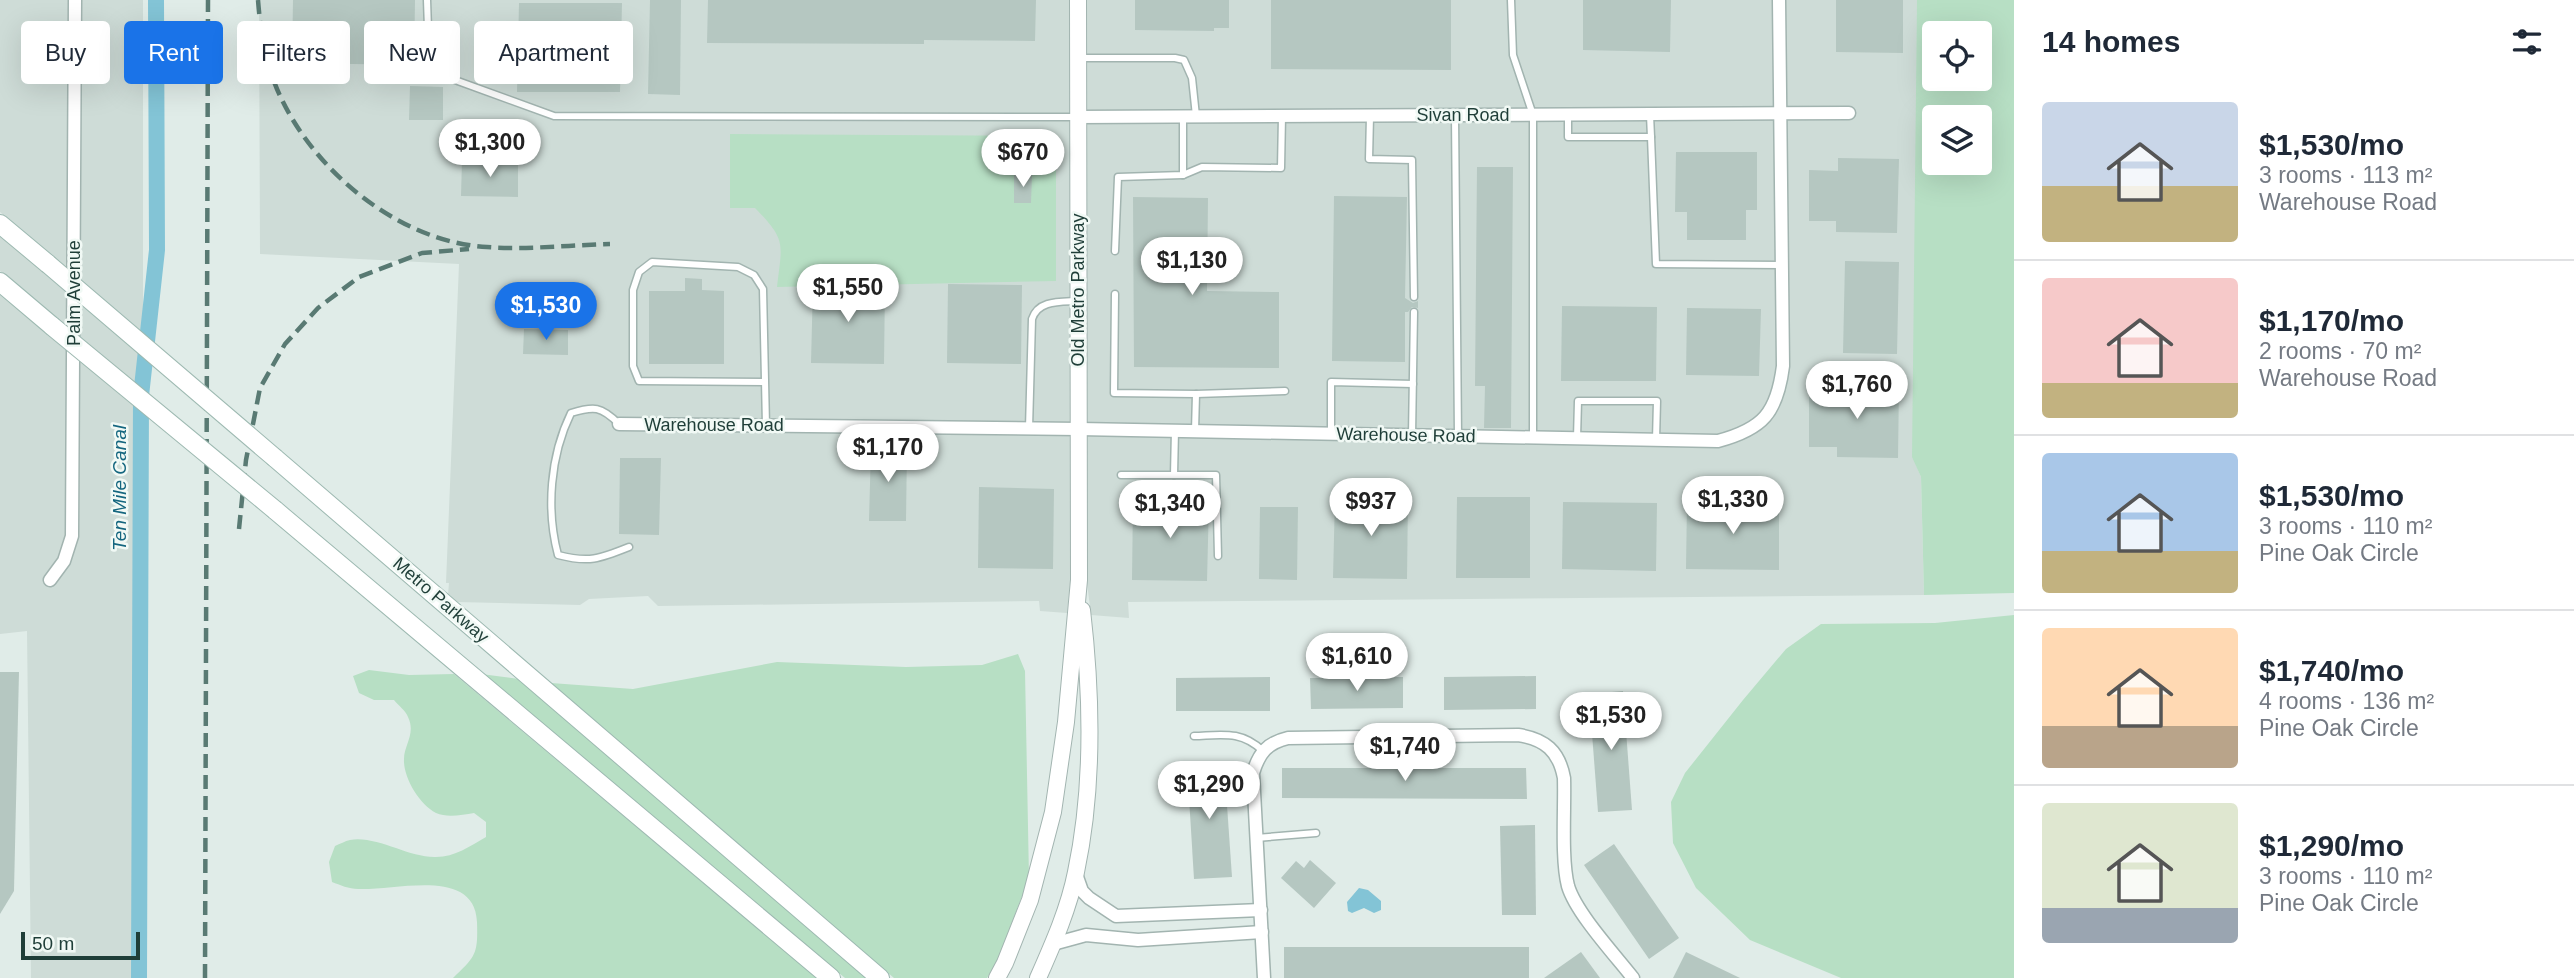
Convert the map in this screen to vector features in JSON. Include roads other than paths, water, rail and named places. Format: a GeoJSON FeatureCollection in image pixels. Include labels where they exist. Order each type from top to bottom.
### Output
{"type":"FeatureCollection","features":[{"type":"Feature","properties":{"kind":"main road","name":"Metro Parkway"},"geometry":{"type":"LineString","coordinates":[[0,224],[880,978]]}},
{"type":"Feature","properties":{"kind":"main road"},"geometry":{"type":"LineString","coordinates":[[0,282],[831,978]]}},
{"type":"Feature","properties":{"kind":"street","name":"Palm Avenue"},"geometry":{"type":"LineString","coordinates":[[50,580],[64,561],[72,536],[75,0]]}},
{"type":"Feature","properties":{"kind":"street","name":"Old Metro Parkway"},"geometry":{"type":"LineString","coordinates":[[997,978],[1030,900],[1042,862],[1053,811],[1066,722],[1079,580],[1078,0]]}},
{"type":"Feature","properties":{"kind":"street","name":"Warehouse Road"},"geometry":{"type":"LineString","coordinates":[[619,424],[1175,430],[1718,441],[1742,435],[1760,423],[1774,406],[1783,366],[1779,0]]}},
{"type":"Feature","properties":{"kind":"street","name":"Sivan Road"},"geometry":{"type":"LineString","coordinates":[[1078,117],[1849,113]]}},
{"type":"Feature","properties":{"kind":"street","name":"Old Metro Parkway"},"geometry":{"type":"LineString","coordinates":[[1038,978],[1053,944],[1076,874],[1089,775],[1087,651],[1079,580]]}},
{"type":"Feature","properties":{"kind":"street"},"geometry":{"type":"LineString","coordinates":[[1066,722],[1074,722],[1082,736],[1089,775]]}},
{"type":"Feature","properties":{"kind":"street"},"geometry":{"type":"LineString","coordinates":[[1264,978],[1253,773],[1263,751],[1276,741],[1288,738],[1518,735],[1539,740],[1549,746],[1561,765],[1564,778],[1566,871],[1569,887],[1576,904],[1633,978]]}},
{"type":"Feature","properties":{"kind":"street"},"geometry":{"type":"LineString","coordinates":[[1076,874],[1082,891],[1116,916],[1261,910]]}},
{"type":"Feature","properties":{"kind":"street"},"geometry":{"type":"LineString","coordinates":[[1208,912],[1210,935]]}},
{"type":"Feature","properties":{"kind":"street"},"geometry":{"type":"LineString","coordinates":[[1116,916],[1116,938]]}},
{"type":"Feature","properties":{"kind":"street"},"geometry":{"type":"LineString","coordinates":[[1053,944],[1086,935],[1138,940],[1262,932]]}},
{"type":"Feature","properties":{"kind":"lane"},"geometry":{"type":"LineString","coordinates":[[427,0],[429,58],[455,79],[554,116],[1078,117]]}},
{"type":"Feature","properties":{"kind":"lane"},"geometry":{"type":"LineString","coordinates":[[1511,0],[1513,55],[1533,115],[1533,438]]}},
{"type":"Feature","properties":{"kind":"lane"},"geometry":{"type":"LineString","coordinates":[[1078,58],[1184,60],[1192,78],[1184,175]]}},
{"type":"Feature","properties":{"kind":"lane"},"geometry":{"type":"LineString","coordinates":[[1455,115],[1458,436]]}},
{"type":"Feature","properties":{"kind":"lane"},"geometry":{"type":"LineString","coordinates":[[1568,115],[1568,137],[1651,137]]}},
{"type":"Feature","properties":{"kind":"lane"},"geometry":{"type":"LineString","coordinates":[[1650,115],[1656,264],[1782,265]]}},
{"type":"Feature","properties":{"kind":"lane"},"geometry":{"type":"LineString","coordinates":[[1115,251],[1118,177],[1184,175],[1202,167],[1281,168],[1282,116]]}},
{"type":"Feature","properties":{"kind":"lane"},"geometry":{"type":"LineString","coordinates":[[1370,116],[1369,159],[1412,160],[1414,297]]}},
{"type":"Feature","properties":{"kind":"lane"},"geometry":{"type":"LineString","coordinates":[[765,382],[639,381],[633,366],[633,290],[639,272],[652,262],[737,267],[754,275],[763,289],[766,426]]}},
{"type":"Feature","properties":{"kind":"lane"},"geometry":{"type":"LineString","coordinates":[[1115,294],[1114,393],[1285,391]]}},
{"type":"Feature","properties":{"kind":"lane"},"geometry":{"type":"LineString","coordinates":[[1029,428],[1032,319],[1035,311],[1046,303],[1079,301]]}},
{"type":"Feature","properties":{"kind":"lane"},"geometry":{"type":"LineString","coordinates":[[1412,435],[1414,312]]}},
{"type":"Feature","properties":{"kind":"lane"},"geometry":{"type":"LineString","coordinates":[[1331,433],[1331,382],[1413,384]]}},
{"type":"Feature","properties":{"kind":"lane"},"geometry":{"type":"LineString","coordinates":[[1195,431],[1196,394]]}},
{"type":"Feature","properties":{"kind":"lane"},"geometry":{"type":"LineString","coordinates":[[1577,438],[1578,401],[1657,401],[1656,440]]}},
{"type":"Feature","properties":{"kind":"lane"},"geometry":{"type":"LineString","coordinates":[[619,424],[608,413],[593,407],[571,413],[562,430],[555,465],[552,533],[558,555],[581,561],[629,547]]}},
{"type":"Feature","properties":{"kind":"lane"},"geometry":{"type":"LineString","coordinates":[[1174,475],[1175,430]]}},
{"type":"Feature","properties":{"kind":"lane"},"geometry":{"type":"LineString","coordinates":[[1121,475],[1216,475],[1218,556]]}},
{"type":"Feature","properties":{"kind":"lane"},"geometry":{"type":"LineString","coordinates":[[1194,736],[1242,736],[1263,751]]}},
{"type":"Feature","properties":{"kind":"lane"},"geometry":{"type":"LineString","coordinates":[[1256,838],[1316,833]]}},
{"type":"Feature","properties":{"kind":"water"},"geometry":{"type":"Polygon","coordinates":[[[1359,888],[1368,890],[1381,901],[1381,910],[1374,913],[1364,908],[1352,913],[1348,911],[1347,902],[1359,888]]]}},
{"type":"Feature","properties":{"kind":"waterway","name":"Ten Mile Canal"},"geometry":{"type":"LineString","coordinates":[[139,978],[141,396],[157,250],[156,0]]}},
{"type":"Feature","properties":{"kind":"railway"},"geometry":{"type":"LineString","coordinates":[[205,978],[208,0]]}},
{"type":"Feature","properties":{"kind":"railway"},"geometry":{"type":"LineString","coordinates":[[258,0],[266,55],[285,106],[304,137],[328,165],[355,191],[385,213],[418,230],[452,242],[487,247],[533,248],[610,244]]}},
{"type":"Feature","properties":{"kind":"railway"},"geometry":{"type":"LineString","coordinates":[[239,529],[246,460],[260,388],[285,344],[318,308],[359,277],[422,253],[469,249]]}}]}
